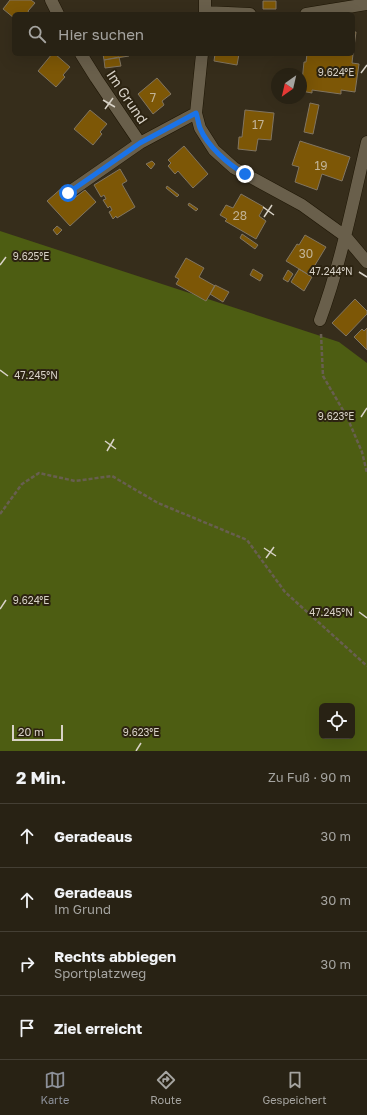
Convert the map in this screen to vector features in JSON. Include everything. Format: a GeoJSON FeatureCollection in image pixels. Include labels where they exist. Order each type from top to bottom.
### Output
{"type":"FeatureCollection","features":[{"type":"Feature","properties":{"kind":"street"},"geometry":{"type":"LineString","coordinates":[[51,0],[57,12]]}},
{"type":"Feature","properties":{"kind":"street"},"geometry":{"type":"LineString","coordinates":[[318,12],[367,4]]}},
{"type":"Feature","properties":{"kind":"street"},"geometry":{"type":"LineString","coordinates":[[205,9],[232,12]]}},
{"type":"Feature","properties":{"kind":"street","name":"Im Grund"},"geometry":{"type":"LineString","coordinates":[[82,56],[140,143],[196,113]]}},
{"type":"Feature","properties":{"kind":"street"},"geometry":{"type":"LineString","coordinates":[[202,56],[196,113],[200,128],[214,150],[234,168],[302,205],[346,236],[367,262]]}},
{"type":"Feature","properties":{"kind":"street"},"geometry":{"type":"LineString","coordinates":[[320,320],[329,297],[346,236],[367,142]]}},
{"type":"Feature","properties":{"kind":"street"},"geometry":{"type":"LineString","coordinates":[[68,193],[140,143]]}},
{"type":"Feature","properties":{"kind":"path"},"geometry":{"type":"LineString","coordinates":[[320,320],[323,376],[347,417],[362,452],[367,474]]}},
{"type":"Feature","properties":{"kind":"path"},"geometry":{"type":"LineString","coordinates":[[0,514],[22,484],[39,473],[75,481],[112,476],[158,503],[247,540],[285,592],[367,666]]}},
{"type":"Feature","properties":{"kind":"green space"},"geometry":{"type":"Polygon","coordinates":[[[0,231],[339,342],[367,363],[367,751],[0,751],[0,231]]]}},
{"type":"Feature","properties":{"kind":"building"},"geometry":{"type":"Polygon","coordinates":[[[10,0],[31,0],[35,3],[28,12],[12,12],[12,16],[3,9],[10,0]]]}},
{"type":"Feature","properties":{"kind":"building"},"geometry":{"type":"Polygon","coordinates":[[[263,1],[276,1],[276,9],[263,9],[263,1]]]}},
{"type":"Feature","properties":{"kind":"building"},"geometry":{"type":"Polygon","coordinates":[[[50,56],[57,56],[70,67],[63,75],[65,77],[56,87],[38,71],[50,56]]]}},
{"type":"Feature","properties":{"kind":"building"},"geometry":{"type":"Polygon","coordinates":[[[103,56],[129,56],[104,60],[103,56]]]}},
{"type":"Feature","properties":{"kind":"building"},"geometry":{"type":"Polygon","coordinates":[[[215,56],[239,56],[237,65],[214,61],[215,56]]]}},
{"type":"Feature","properties":{"kind":"building"},"geometry":{"type":"Polygon","coordinates":[[[307,56],[353,56],[352,63],[359,64],[355,92],[341,90],[341,94],[312,90],[312,93],[307,92],[307,68],[303,68],[304,62],[306,62],[307,56]]]}},
{"type":"Feature","properties":{"kind":"building"},"geometry":{"type":"Polygon","coordinates":[[[119,57],[121,66],[105,68],[104,60],[119,57]]]}},
{"type":"Feature","properties":{"kind":"building"},"geometry":{"type":"Polygon","coordinates":[[[157,78],[171,94],[162,101],[164,105],[153,114],[138,94],[157,78]]]}},
{"type":"Feature","properties":{"kind":"building"},"geometry":{"type":"Polygon","coordinates":[[[310,103],[319,105],[313,134],[304,132],[310,103]]]}},
{"type":"Feature","properties":{"kind":"building"},"geometry":{"type":"Polygon","coordinates":[[[90,110],[107,124],[100,132],[102,134],[93,145],[74,129],[90,110]]]}},
{"type":"Feature","properties":{"kind":"building"},"geometry":{"type":"Polygon","coordinates":[[[245,110],[274,113],[271,140],[258,139],[256,151],[238,149],[239,137],[242,137],[245,110]]]}},
{"type":"Feature","properties":{"kind":"building"},"geometry":{"type":"Polygon","coordinates":[[[300,141],[350,157],[342,181],[322,174],[317,190],[295,182],[299,167],[292,165],[300,141]]]}},
{"type":"Feature","properties":{"kind":"building"},"geometry":{"type":"Polygon","coordinates":[[[184,146],[208,174],[193,188],[178,171],[175,174],[168,166],[171,163],[168,160],[184,146]]]}},
{"type":"Feature","properties":{"kind":"building"},"geometry":{"type":"Polygon","coordinates":[[[152,161],[155,164],[151,169],[146,164],[152,161]]]}},
{"type":"Feature","properties":{"kind":"building"},"geometry":{"type":"Polygon","coordinates":[[[120,169],[127,181],[122,184],[135,207],[113,219],[109,212],[112,210],[110,206],[108,208],[103,200],[106,199],[104,195],[101,197],[94,185],[120,169]]]}},
{"type":"Feature","properties":{"kind":"building"},"geometry":{"type":"Polygon","coordinates":[[[167,186],[179,195],[177,197],[166,188],[167,186]]]}},
{"type":"Feature","properties":{"kind":"building"},"geometry":{"type":"Polygon","coordinates":[[[63,187],[73,199],[85,190],[96,202],[70,226],[47,201],[63,187]]]}},
{"type":"Feature","properties":{"kind":"building"},"geometry":{"type":"Polygon","coordinates":[[[241,194],[264,207],[259,216],[266,221],[256,239],[225,221],[227,219],[220,215],[226,205],[233,208],[241,194]]]}},
{"type":"Feature","properties":{"kind":"building"},"geometry":{"type":"Polygon","coordinates":[[[189,203],[198,209],[196,211],[188,205],[189,203]]]}},
{"type":"Feature","properties":{"kind":"building"},"geometry":{"type":"Polygon","coordinates":[[[57,226],[62,230],[57,235],[53,230],[57,226]]]}},
{"type":"Feature","properties":{"kind":"building"},"geometry":{"type":"Polygon","coordinates":[[[242,234],[258,245],[255,249],[240,238],[242,234]]]}},
{"type":"Feature","properties":{"kind":"building"},"geometry":{"type":"Polygon","coordinates":[[[305,235],[326,247],[309,275],[286,261],[305,235]]]}},
{"type":"Feature","properties":{"kind":"building"},"geometry":{"type":"Polygon","coordinates":[[[186,258],[204,268],[199,277],[215,286],[206,301],[176,284],[179,279],[175,277],[186,258]]]}},
{"type":"Feature","properties":{"kind":"building"},"geometry":{"type":"Polygon","coordinates":[[[253,269],[263,275],[260,281],[250,275],[253,269]]]}},
{"type":"Feature","properties":{"kind":"building"},"geometry":{"type":"Polygon","coordinates":[[[299,269],[312,277],[304,291],[291,282],[299,269]]]}},
{"type":"Feature","properties":{"kind":"building"},"geometry":{"type":"Polygon","coordinates":[[[288,270],[293,274],[288,282],[283,279],[288,270]]]}},
{"type":"Feature","properties":{"kind":"building"},"geometry":{"type":"Polygon","coordinates":[[[215,285],[229,292],[223,302],[210,294],[215,285]]]}},
{"type":"Feature","properties":{"kind":"building"},"geometry":{"type":"Polygon","coordinates":[[[355,299],[367,311],[367,314],[346,336],[332,323],[355,299]]]}},
{"type":"Feature","properties":{"kind":"building"},"geometry":{"type":"Polygon","coordinates":[[[367,328],[367,350],[354,337],[362,329],[364,331],[367,328]]]}},
{"type":"Feature","properties":{"kind":"route"},"geometry":{"type":"LineString","coordinates":[[68,193],[140,143],[196,113],[200,128],[214,150],[234,168],[245,174]]}}]}
